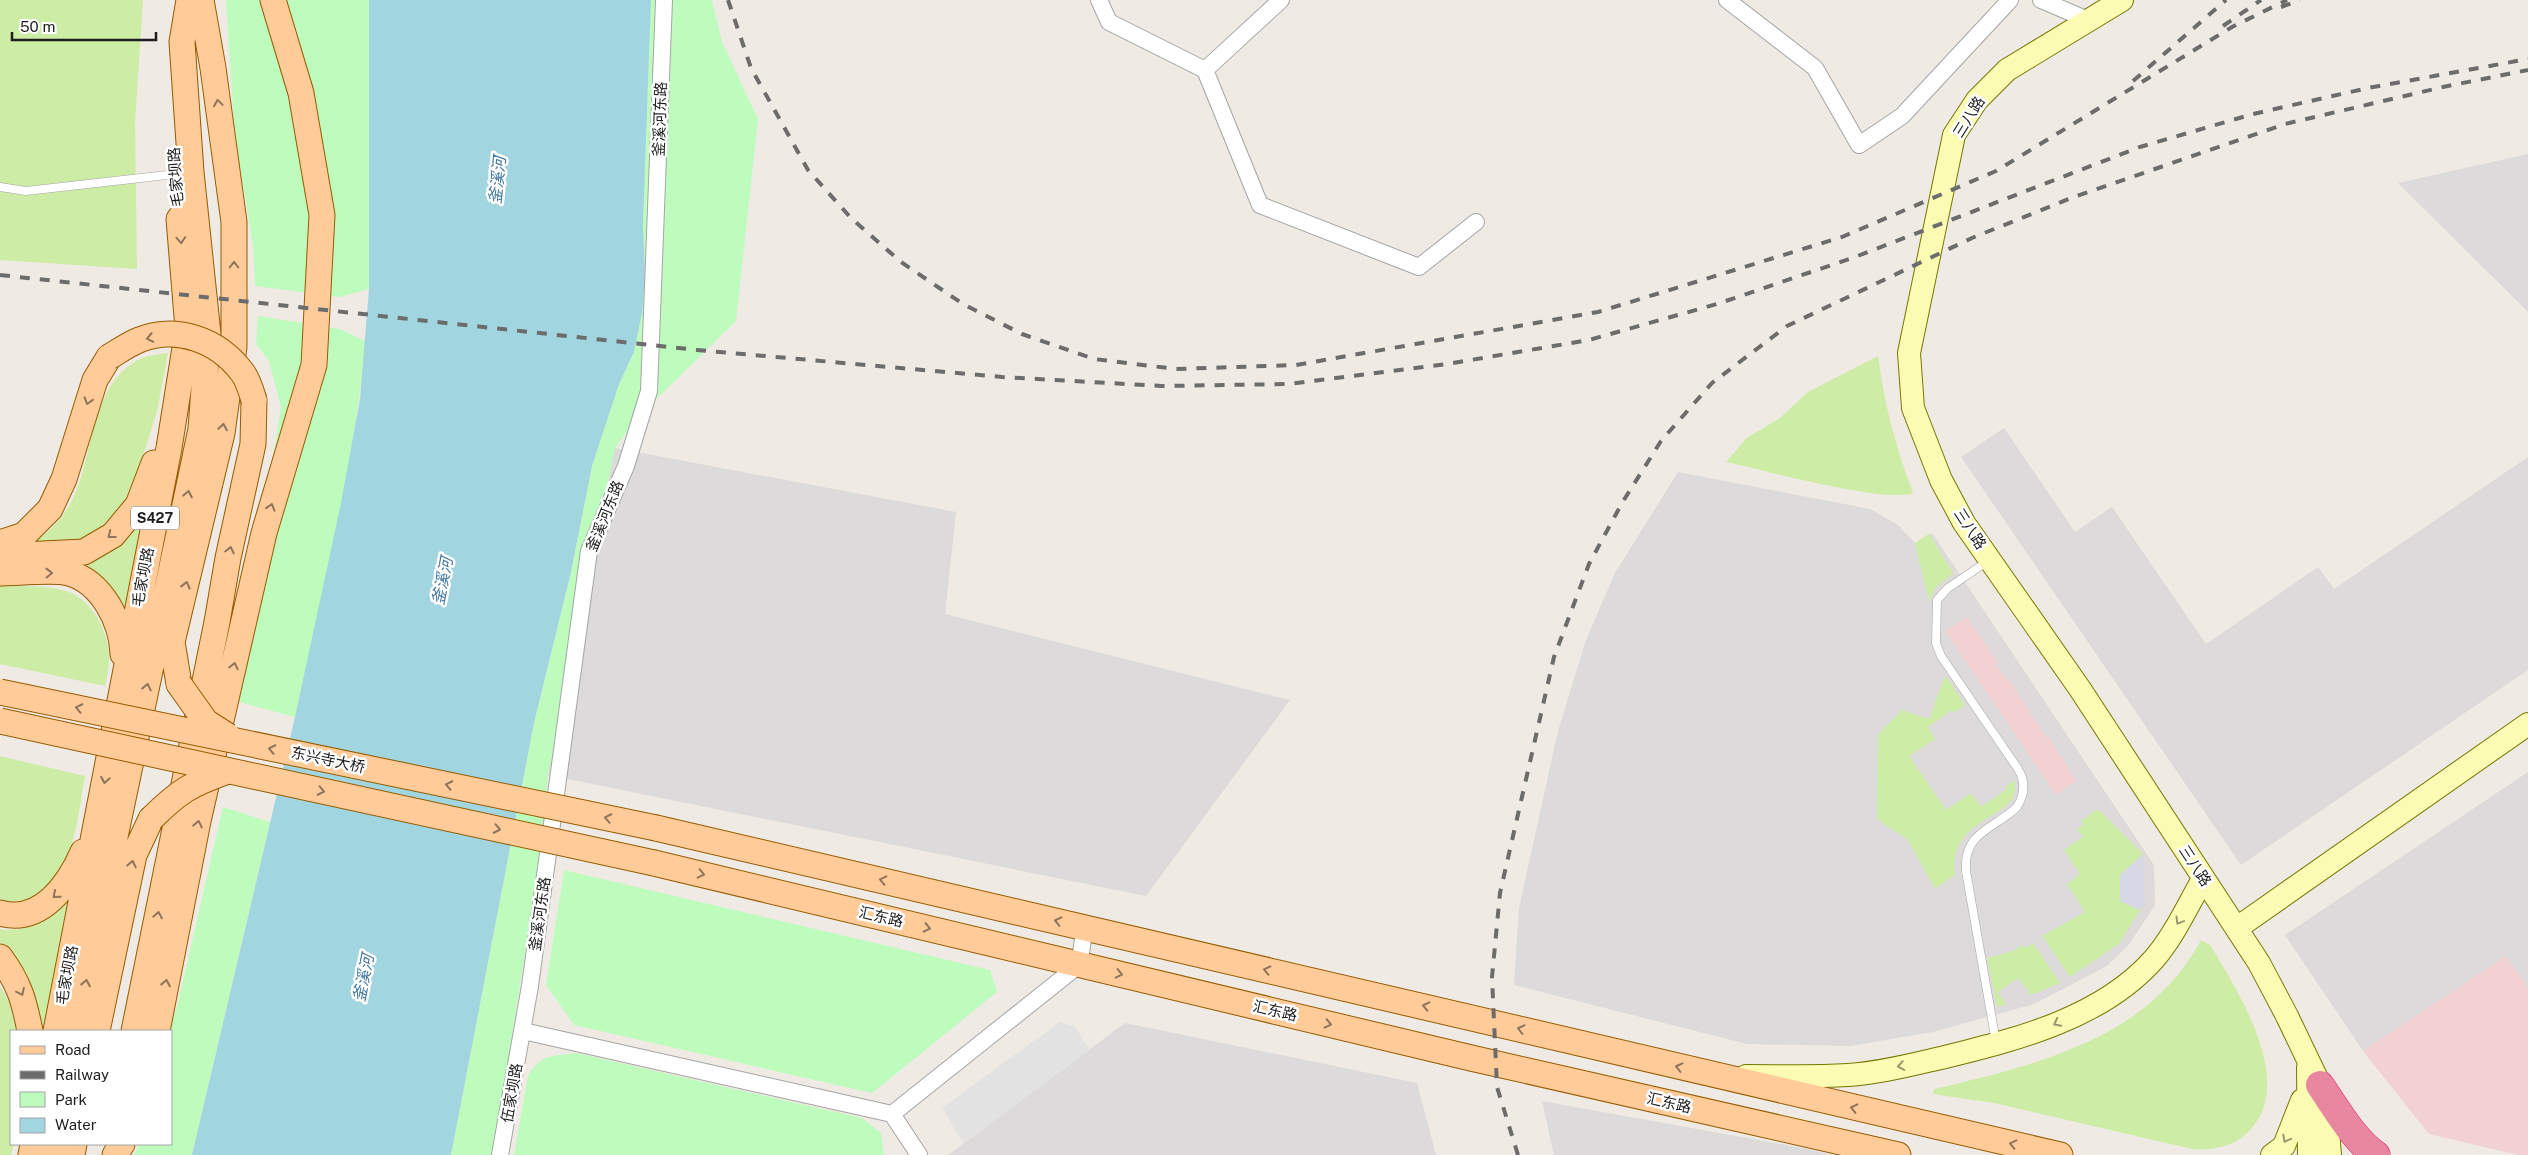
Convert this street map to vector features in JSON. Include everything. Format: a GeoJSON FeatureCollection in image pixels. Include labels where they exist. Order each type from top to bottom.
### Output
{"type":"FeatureCollection","features":[{"type":"Feature","properties":{"kind":"highway"},"geometry":{"type":"LineString","coordinates":[[2312,1078],[2347,1123],[2376,1155]]}},
{"type":"Feature","properties":{"kind":"main road","name":"毛家坝路"},"geometry":{"type":"LineString","coordinates":[[174,0],[166,49],[176,174],[198,332]]}},
{"type":"Feature","properties":{"kind":"main road","name":"毛家坝路"},"geometry":{"type":"LineString","coordinates":[[56,1030],[169,448],[198,332],[191,172],[182,42],[189,0]]}},
{"type":"Feature","properties":{"kind":"main road"},"geometry":{"type":"LineString","coordinates":[[201,0],[213,68],[234,222],[234,347],[222,434],[172,642],[179,684],[206,722],[237,741]]}},
{"type":"Feature","properties":{"kind":"main road"},"geometry":{"type":"LineString","coordinates":[[157,1030],[198,821],[264,533],[314,365],[322,215],[301,93],[273,0]]}},
{"type":"Feature","properties":{"kind":"main road","name":"三八路"},"geometry":{"type":"LineString","coordinates":[[2122,0],[2007,70],[1977,100],[1954,135],[1909,353],[1914,408],[1941,480],[1964,523],[2080,688],[2203,879],[2237,928],[2287,1016],[2326,1108],[2330,1155]]}},
{"type":"Feature","properties":{"kind":"main road"},"geometry":{"type":"LineString","coordinates":[[0,556],[84,552],[114,535],[138,505],[157,455],[198,332]]}},
{"type":"Feature","properties":{"kind":"main road","name":"S427"},"geometry":{"type":"LineString","coordinates":[[76,1030],[201,429],[198,332]]}},
{"type":"Feature","properties":{"kind":"main road"},"geometry":{"type":"LineString","coordinates":[[0,543],[24,534],[50,509],[64,479],[95,380],[109,357],[140,340],[170,334],[197,337],[224,352],[243,373],[254,400],[253,444],[228,558],[218,622],[134,1030]]}},
{"type":"Feature","properties":{"kind":"main road"},"geometry":{"type":"LineString","coordinates":[[0,573],[68,572],[85,580],[105,600],[119,626],[123,643],[124,674]]}},
{"type":"Feature","properties":{"kind":"main road","name":"东兴寺大桥"},"geometry":{"type":"LineString","coordinates":[[0,692],[656,828],[1085,927]]}},
{"type":"Feature","properties":{"kind":"main road","name":"东兴寺大桥"},"geometry":{"type":"LineString","coordinates":[[0,722],[654,863]]}},
{"type":"Feature","properties":{"kind":"main road"},"geometry":{"type":"LineString","coordinates":[[2237,928],[2528,724]]}},
{"type":"Feature","properties":{"kind":"main road"},"geometry":{"type":"LineString","coordinates":[[97,1030],[134,855],[151,819],[171,799],[192,784],[228,770]]}},
{"type":"Feature","properties":{"kind":"main road"},"geometry":{"type":"LineString","coordinates":[[0,913],[12,917],[35,910],[58,895],[72,877],[97,823]]}},
{"type":"Feature","properties":{"kind":"main road","name":"汇东路"},"geometry":{"type":"LineString","coordinates":[[654,863],[1471,1058],[1898,1155]]}},
{"type":"Feature","properties":{"kind":"main road"},"geometry":{"type":"LineString","coordinates":[[1718,1077],[1850,1075],[1921,1062],[1997,1044],[2046,1028],[2102,1000],[2130,982],[2154,958],[2203,879]]}},
{"type":"Feature","properties":{"kind":"main road"},"geometry":{"type":"LineString","coordinates":[[1085,927],[1473,1017],[1718,1077],[2060,1155]]}},
{"type":"Feature","properties":{"kind":"main road"},"geometry":{"type":"LineString","coordinates":[[0,957],[10,971],[24,999],[30,1030]]}},
{"type":"Feature","properties":{"kind":"main road"},"geometry":{"type":"LineString","coordinates":[[2272,1155],[2284,1146],[2312,1078]]}},
{"type":"Feature","properties":{"kind":"main road","name":"三八路"},"geometry":{"type":"LineString","coordinates":[[2309,1155],[2312,1078]]}},
{"type":"Feature","properties":{"kind":"street","name":"釜溪河东路"},"geometry":{"type":"LineString","coordinates":[[523,1032],[589,551],[626,466],[649,391],[664,0]]}},
{"type":"Feature","properties":{"kind":"street"},"geometry":{"type":"LineString","coordinates":[[1099,0],[1110,22],[1205,70],[1260,205],[1419,267],[1476,222]]}},
{"type":"Feature","properties":{"kind":"street"},"geometry":{"type":"LineString","coordinates":[[1205,70],[1281,0]]}},
{"type":"Feature","properties":{"kind":"street"},"geometry":{"type":"LineString","coordinates":[[1727,0],[1815,68],[1859,145],[1902,116],[2010,0]]}},
{"type":"Feature","properties":{"kind":"street"},"geometry":{"type":"LineString","coordinates":[[2041,0],[2088,20]]}},
{"type":"Feature","properties":{"kind":"street"},"geometry":{"type":"LineString","coordinates":[[892,1114],[1078,964],[1085,927]]}},
{"type":"Feature","properties":{"kind":"street"},"geometry":{"type":"LineString","coordinates":[[523,1032],[892,1114],[918,1155]]}},
{"type":"Feature","properties":{"kind":"street","name":"伍家坝路"},"geometry":{"type":"LineString","coordinates":[[500,1155],[523,1032]]}},
{"type":"Feature","properties":{"kind":"lane"},"geometry":{"type":"LineString","coordinates":[[0,187],[26,191],[176,174]]}},
{"type":"Feature","properties":{"kind":"lane"},"geometry":{"type":"LineString","coordinates":[[1990,559],[1940,595],[1936,606],[1936,637],[1941,656],[2018,769],[2024,786],[2022,799],[2017,807],[1973,839],[1965,855],[1966,871],[1997,1044]]}},
{"type":"Feature","properties":{"kind":"shaded area"},"geometry":{"type":"Polygon","coordinates":[[[2528,154],[2528,312],[2398,183],[2528,154]]]}},
{"type":"Feature","properties":{"kind":"shaded area"},"geometry":{"type":"Polygon","coordinates":[[[2004,428],[2075,532],[2112,507],[2206,644],[2318,567],[2334,589],[2528,457],[2528,670],[2241,865],[1961,457],[2004,428]]]}},
{"type":"Feature","properties":{"kind":"shaded area"},"geometry":{"type":"Polygon","coordinates":[[[615,448],[956,512],[945,614],[1290,700],[1146,896],[548,775],[615,448]]]}},
{"type":"Feature","properties":{"kind":"shaded area"},"geometry":{"type":"Polygon","coordinates":[[[1678,472],[1870,509],[1898,525],[1915,543],[1932,533],[2154,865],[2155,905],[2130,943],[2107,966],[2034,1004],[1933,1032],[1850,1046],[1747,1044],[1514,985],[1519,908],[1558,731],[1586,640],[1615,573],[1678,472]]]}},
{"type":"Feature","properties":{"kind":"shaded area"},"geometry":{"type":"Polygon","coordinates":[[[1967,617],[1998,662],[1996,664],[2007,680],[2009,679],[2077,781],[2056,795],[1945,631],[1967,617]]]}},
{"type":"Feature","properties":{"kind":"shaded area"},"geometry":{"type":"Polygon","coordinates":[[[2528,772],[2528,988],[2506,956],[2363,1051],[2285,935],[2528,772]]]}},
{"type":"Feature","properties":{"kind":"shaded area"},"geometry":{"type":"Polygon","coordinates":[[[2143,854],[2145,902],[2140,910],[2120,901],[2120,875],[2143,854]]]}},
{"type":"Feature","properties":{"kind":"shaded area"},"geometry":{"type":"Polygon","coordinates":[[[2506,956],[2528,988],[2528,1155],[2518,1155],[2429,1134],[2363,1051],[2506,956]]]}},
{"type":"Feature","properties":{"kind":"shaded area"},"geometry":{"type":"Polygon","coordinates":[[[1060,1022],[1075,1027],[1090,1050],[963,1143],[942,1108],[1060,1022]]]}},
{"type":"Feature","properties":{"kind":"shaded area"},"geometry":{"type":"Polygon","coordinates":[[[1125,1023],[1417,1083],[1436,1155],[948,1155],[1125,1023]]]}},
{"type":"Feature","properties":{"kind":"shaded area"},"geometry":{"type":"Polygon","coordinates":[[[1542,1101],[1808,1149],[1832,1155],[1554,1155],[1542,1101]]]}},
{"type":"Feature","properties":{"kind":"green space"},"geometry":{"type":"Polygon","coordinates":[[[0,0],[143,0],[135,122],[137,269],[0,260],[0,0]]]}},
{"type":"Feature","properties":{"kind":"green space"},"geometry":{"type":"Polygon","coordinates":[[[226,0],[369,0],[369,289],[340,297],[255,286],[253,244],[235,138],[226,0]]]}},
{"type":"Feature","properties":{"kind":"green space"},"geometry":{"type":"Polygon","coordinates":[[[651,0],[712,0],[722,42],[758,119],[736,321],[636,419],[615,448],[548,775],[538,870],[493,1155],[451,1155],[534,723],[571,572],[592,466],[619,384],[634,352],[642,313],[645,279],[643,224],[651,0]]]}},
{"type":"Feature","properties":{"kind":"green space"},"geometry":{"type":"Polygon","coordinates":[[[258,316],[340,329],[365,341],[354,436],[346,483],[295,717],[235,701],[281,407],[269,361],[256,344],[258,316]]]}},
{"type":"Feature","properties":{"kind":"green space"},"geometry":{"type":"Polygon","coordinates":[[[168,353],[157,412],[129,500],[99,533],[75,544],[27,548],[55,525],[68,508],[84,469],[101,405],[111,386],[124,370],[142,358],[168,353]]]}},
{"type":"Feature","properties":{"kind":"green space"},"geometry":{"type":"Polygon","coordinates":[[[1878,356],[1891,426],[1913,493],[1898,495],[1877,494],[1851,490],[1726,462],[1747,438],[1780,418],[1808,392],[1878,356]]]}},
{"type":"Feature","properties":{"kind":"green space"},"geometry":{"type":"Polygon","coordinates":[[[144,515],[126,618],[117,598],[107,585],[73,566],[106,553],[113,548],[121,542],[144,515]]]}},
{"type":"Feature","properties":{"kind":"green space"},"geometry":{"type":"Polygon","coordinates":[[[1929,534],[1953,573],[1936,587],[1929,602],[1915,543],[1929,534]]]}},
{"type":"Feature","properties":{"kind":"green space"},"geometry":{"type":"Polygon","coordinates":[[[0,586],[33,586],[58,589],[75,595],[91,608],[101,625],[108,645],[109,663],[105,686],[0,664],[0,586]]]}},
{"type":"Feature","properties":{"kind":"green space"},"geometry":{"type":"Polygon","coordinates":[[[1944,678],[1947,678],[1965,705],[1954,713],[1952,710],[1928,727],[1935,739],[1909,756],[1946,810],[1971,793],[1981,807],[2006,790],[2005,787],[2014,780],[2014,793],[2008,803],[1973,828],[1962,839],[1956,855],[1955,875],[1935,889],[1908,840],[1877,819],[1878,735],[1902,710],[1929,719],[1944,678]]]}},
{"type":"Feature","properties":{"kind":"green space"},"geometry":{"type":"Polygon","coordinates":[[[0,756],[85,776],[74,836],[64,866],[43,894],[38,897],[12,902],[0,901],[0,756]]]}},
{"type":"Feature","properties":{"kind":"green space"},"geometry":{"type":"Polygon","coordinates":[[[223,807],[270,822],[192,1155],[134,1155],[139,1145],[172,1145],[172,1030],[168,1030],[177,1007],[223,807]]]}},
{"type":"Feature","properties":{"kind":"green space"},"geometry":{"type":"Polygon","coordinates":[[[2096,810],[2100,811],[2143,854],[2120,876],[2120,901],[2140,910],[2119,944],[2070,977],[2042,936],[2085,912],[2067,884],[2080,874],[2064,850],[2083,837],[2077,829],[2083,825],[2081,821],[2096,810]]]}},
{"type":"Feature","properties":{"kind":"green space"},"geometry":{"type":"Polygon","coordinates":[[[564,870],[990,970],[997,992],[872,1093],[574,1025],[546,985],[564,870]]]}},
{"type":"Feature","properties":{"kind":"green space"},"geometry":{"type":"Polygon","coordinates":[[[70,900],[45,1030],[39,1030],[16,962],[0,942],[0,929],[20,929],[46,918],[70,900]]]}},
{"type":"Feature","properties":{"kind":"green space"},"geometry":{"type":"Polygon","coordinates":[[[2201,940],[2210,945],[2234,986],[2258,1036],[2265,1061],[2267,1086],[2263,1109],[2251,1129],[2239,1140],[2216,1148],[2192,1149],[1994,1103],[1933,1094],[1934,1089],[2011,1070],[2049,1058],[2086,1043],[2120,1025],[2151,1002],[2178,974],[2201,940]]]}},
{"type":"Feature","properties":{"kind":"green space"},"geometry":{"type":"Polygon","coordinates":[[[2033,943],[2060,983],[2031,995],[2018,978],[1998,992],[2006,1004],[1997,1007],[1987,958],[2013,951],[2023,945],[2026,948],[2033,943]]]}},
{"type":"Feature","properties":{"kind":"green space"},"geometry":{"type":"Polygon","coordinates":[[[0,986],[9,1002],[17,1030],[10,1030],[10,1145],[14,1145],[11,1155],[0,1155],[0,986]]]}},
{"type":"Feature","properties":{"kind":"green space"},"geometry":{"type":"Polygon","coordinates":[[[576,1053],[862,1118],[881,1133],[884,1155],[514,1155],[528,1076],[533,1068],[543,1059],[576,1053]]]}},
{"type":"Feature","properties":{"kind":"water","name":"釜溪河"},"geometry":{"type":"Polygon","coordinates":[[[369,0],[651,0],[643,224],[645,279],[642,313],[634,352],[619,384],[592,466],[571,572],[534,723],[451,1155],[192,1155],[295,717],[341,503],[360,399],[369,289],[369,0]]]}},
{"type":"Feature","properties":{"kind":"railway"},"geometry":{"type":"LineString","coordinates":[[728,0],[751,68],[808,170],[851,218],[901,262],[963,304],[1022,334],[1094,359],[1176,369],[1296,365],[1598,312],[1842,237],[1996,171],[2232,27],[2287,0]]}},
{"type":"Feature","properties":{"kind":"railway"},"geometry":{"type":"LineString","coordinates":[[2133,81],[2226,0]]}},
{"type":"Feature","properties":{"kind":"railway"},"geometry":{"type":"LineString","coordinates":[[2223,26],[2261,0]]}},
{"type":"Feature","properties":{"kind":"railway"},"geometry":{"type":"LineString","coordinates":[[2281,7],[2300,0]]}},
{"type":"Feature","properties":{"kind":"railway"},"geometry":{"type":"LineString","coordinates":[[0,275],[697,350],[1002,377],[1162,386],[1289,384],[1447,364],[1589,340],[1717,304],[1855,257],[2140,147],[2253,114],[2368,88],[2528,59]]}},
{"type":"Feature","properties":{"kind":"railway"},"geometry":{"type":"LineString","coordinates":[[1518,1155],[1497,1087],[1492,977],[1500,893],[1554,657],[1589,564],[1622,503],[1661,441],[1712,383],[1787,326],[1972,238],[2071,198],[2285,124],[2443,87],[2528,70]]}}]}
